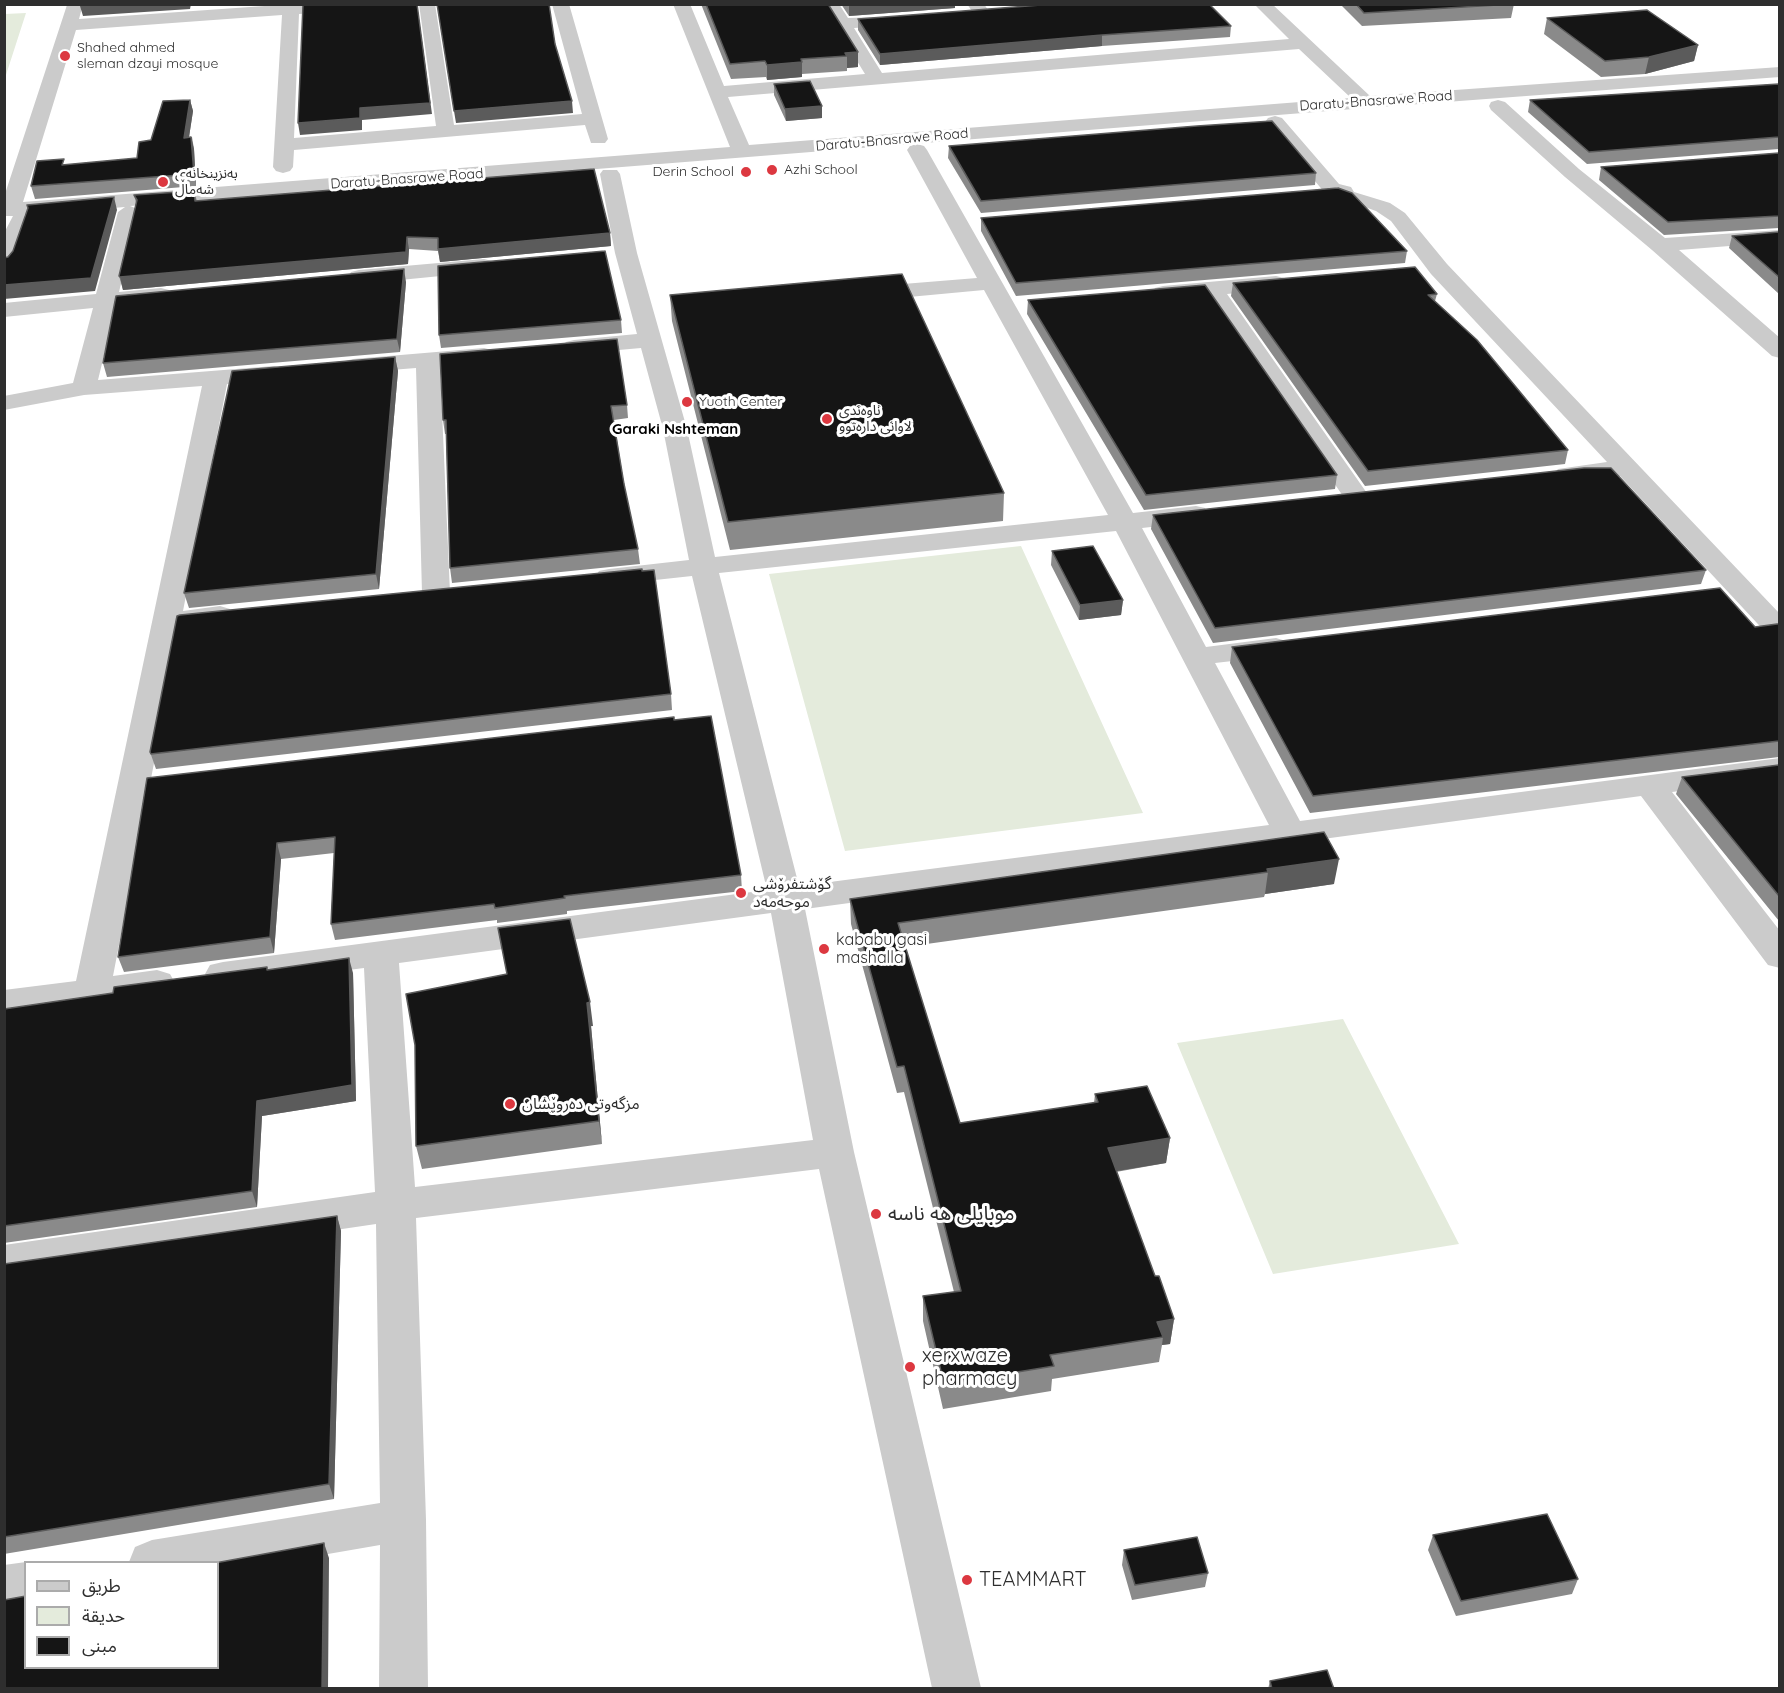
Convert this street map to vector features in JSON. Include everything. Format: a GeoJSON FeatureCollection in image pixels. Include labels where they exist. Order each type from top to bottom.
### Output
{"type":"FeatureCollection","features":[{"type":"Feature","properties":{"kind":"street"},"geometry":{"type":"LineString","coordinates":[[4,263],[10,215],[75,4]]}},
{"type":"Feature","properties":{"kind":"street"},"geometry":{"type":"LineString","coordinates":[[70,25],[209,10],[291,10],[373,4]]}},
{"type":"Feature","properties":{"kind":"street"},"geometry":{"type":"LineString","coordinates":[[427,4],[446,132]]}},
{"type":"Feature","properties":{"kind":"street"},"geometry":{"type":"LineString","coordinates":[[560,4],[608,169],[615,254],[654,313],[650,340],[675,429],[704,568],[729,714],[786,900],[835,1152],[957,1689]]}},
{"type":"Feature","properties":{"kind":"street"},"geometry":{"type":"LineString","coordinates":[[681,4],[742,152]]}},
{"type":"Feature","properties":{"kind":"street"},"geometry":{"type":"LineString","coordinates":[[830,4],[878,79]]}},
{"type":"Feature","properties":{"kind":"street"},"geometry":{"type":"LineString","coordinates":[[1262,4],[1366,102]]}},
{"type":"Feature","properties":{"kind":"street"},"geometry":{"type":"LineString","coordinates":[[959,15],[978,9],[1004,12]]}},
{"type":"Feature","properties":{"kind":"street"},"geometry":{"type":"LineString","coordinates":[[282,188],[291,10]]}},
{"type":"Feature","properties":{"kind":"street"},"geometry":{"type":"LineString","coordinates":[[842,24],[924,18]]}},
{"type":"Feature","properties":{"kind":"street"},"geometry":{"type":"LineString","coordinates":[[717,92],[1306,44]]}},
{"type":"Feature","properties":{"kind":"street","name":"Daratu-Bnasrawe Road"},"geometry":{"type":"LineString","coordinates":[[10,215],[282,188],[608,169],[742,152],[929,145],[1366,102],[1779,72]]}},
{"type":"Feature","properties":{"kind":"street","name":"Daratu-Bnasrawe Road"},"geometry":{"type":"LineString","coordinates":[[57,212],[128,212],[608,169],[1779,85]]}},
{"type":"Feature","properties":{"kind":"street"},"geometry":{"type":"LineString","coordinates":[[1498,106],[1572,173],[1660,245],[1779,351]]}},
{"type":"Feature","properties":{"kind":"street"},"geometry":{"type":"LineString","coordinates":[[284,146],[592,119]]}},
{"type":"Feature","properties":{"kind":"street"},"geometry":{"type":"LineString","coordinates":[[1275,122],[1332,189],[1344,191]]}},
{"type":"Feature","properties":{"kind":"street"},"geometry":{"type":"LineString","coordinates":[[929,145],[969,223],[992,283],[1017,305],[1125,522],[1289,831]]}},
{"type":"Feature","properties":{"kind":"street"},"geometry":{"type":"LineString","coordinates":[[1572,173],[1595,171]]}},
{"type":"Feature","properties":{"kind":"street"},"geometry":{"type":"LineString","coordinates":[[1309,194],[1344,191]]}},
{"type":"Feature","properties":{"kind":"street"},"geometry":{"type":"LineString","coordinates":[[1344,191],[1344,195],[1373,203],[1392,212],[1428,270],[1624,468],[1779,631]]}},
{"type":"Feature","properties":{"kind":"street"},"geometry":{"type":"LineString","coordinates":[[84,388],[128,212]]}},
{"type":"Feature","properties":{"kind":"street"},"geometry":{"type":"LineString","coordinates":[[1660,245],[1779,236]]}},
{"type":"Feature","properties":{"kind":"street"},"geometry":{"type":"LineString","coordinates":[[342,279],[508,264]]}},
{"type":"Feature","properties":{"kind":"street"},"geometry":{"type":"LineString","coordinates":[[1143,294],[1303,281]]}},
{"type":"Feature","properties":{"kind":"street"},"geometry":{"type":"LineString","coordinates":[[841,296],[992,283]]}},
{"type":"Feature","properties":{"kind":"street"},"geometry":{"type":"LineString","coordinates":[[1212,289],[1356,496]]}},
{"type":"Feature","properties":{"kind":"street"},"geometry":{"type":"LineString","coordinates":[[4,310],[176,294]]}},
{"type":"Feature","properties":{"kind":"street"},"geometry":{"type":"LineString","coordinates":[[556,348],[650,340]]}},
{"type":"Feature","properties":{"kind":"street"},"geometry":{"type":"LineString","coordinates":[[334,368],[510,352]]}},
{"type":"Feature","properties":{"kind":"street"},"geometry":{"type":"LineString","coordinates":[[428,359],[436,593]]}},
{"type":"Feature","properties":{"kind":"street"},"geometry":{"type":"LineString","coordinates":[[4,403],[84,388],[298,371]]}},
{"type":"Feature","properties":{"kind":"street"},"geometry":{"type":"LineString","coordinates":[[92,991],[216,378]]}},
{"type":"Feature","properties":{"kind":"street"},"geometry":{"type":"LineString","coordinates":[[1543,477],[1624,468]]}},
{"type":"Feature","properties":{"kind":"street"},"geometry":{"type":"LineString","coordinates":[[587,579],[1217,512]]}},
{"type":"Feature","properties":{"kind":"street"},"geometry":{"type":"LineString","coordinates":[[1707,594],[1742,590]]}},
{"type":"Feature","properties":{"kind":"street"},"geometry":{"type":"LineString","coordinates":[[166,621],[248,613]]}},
{"type":"Feature","properties":{"kind":"street"},"geometry":{"type":"LineString","coordinates":[[1195,657],[1302,644]]}},
{"type":"Feature","properties":{"kind":"street"},"geometry":{"type":"LineString","coordinates":[[4,1003],[1289,831],[1779,768]]}},
{"type":"Feature","properties":{"kind":"street"},"geometry":{"type":"LineString","coordinates":[[133,784],[169,780]]}},
{"type":"Feature","properties":{"kind":"street"},"geometry":{"type":"LineString","coordinates":[[1649,785],[1779,956]]}},
{"type":"Feature","properties":{"kind":"street"},"geometry":{"type":"LineString","coordinates":[[381,954],[396,1205],[403,1520],[403,1689]]}},
{"type":"Feature","properties":{"kind":"street"},"geometry":{"type":"LineString","coordinates":[[4,1262],[396,1205],[835,1152]]}},
{"type":"Feature","properties":{"kind":"street"},"geometry":{"type":"LineString","coordinates":[[164,1561],[403,1520]]}},
{"type":"Feature","properties":{"kind":"street"},"geometry":{"type":"LineString","coordinates":[[4,1587],[24,1584]]}},
{"type":"Feature","properties":{"kind":"green space"},"geometry":{"type":"Polygon","coordinates":[[[26,13],[5,78],[5,14],[26,13]]]}},
{"type":"Feature","properties":{"kind":"green space"},"geometry":{"type":"Polygon","coordinates":[[[1021,546],[1143,813],[845,851],[769,574],[1021,546]]]}},
{"type":"Feature","properties":{"kind":"green space"},"geometry":{"type":"Polygon","coordinates":[[[1343,1019],[1459,1244],[1273,1274],[1177,1043],[1343,1019]]]}},
{"type":"Feature","properties":{"kind":"building"},"geometry":{"type":"Polygon","coordinates":[[[417,4],[430,103],[360,108],[360,118],[298,123],[303,5],[417,4]]]}},
{"type":"Feature","properties":{"kind":"building"},"geometry":{"type":"Polygon","coordinates":[[[437,4],[549,4],[555,44],[572,101],[454,111],[437,4]]]}},
{"type":"Feature","properties":{"kind":"building"},"geometry":{"type":"Polygon","coordinates":[[[706,4],[828,4],[858,52],[845,53],[847,56],[801,59],[802,62],[767,65],[765,61],[730,64],[706,4]]]}},
{"type":"Feature","properties":{"kind":"building"},"geometry":{"type":"Polygon","coordinates":[[[1054,4],[1209,4],[1231,26],[880,54],[858,19],[1054,4]]]}},
{"type":"Feature","properties":{"kind":"building"},"geometry":{"type":"Polygon","coordinates":[[[1356,4],[1514,4],[1364,13],[1356,4]]]}},
{"type":"Feature","properties":{"kind":"building"},"geometry":{"type":"Polygon","coordinates":[[[1647,10],[1698,45],[1649,57],[1605,61],[1547,18],[1647,10]]]}},
{"type":"Feature","properties":{"kind":"building"},"geometry":{"type":"Polygon","coordinates":[[[810,81],[822,106],[785,109],[774,84],[810,81]]]}},
{"type":"Feature","properties":{"kind":"building"},"geometry":{"type":"Polygon","coordinates":[[[1779,84],[1779,137],[1589,152],[1530,100],[1779,84]]]}},
{"type":"Feature","properties":{"kind":"building"},"geometry":{"type":"Polygon","coordinates":[[[190,100],[184,138],[191,137],[194,174],[31,186],[37,161],[64,159],[62,165],[137,158],[139,142],[151,140],[163,101],[190,100]]]}},
{"type":"Feature","properties":{"kind":"building"},"geometry":{"type":"Polygon","coordinates":[[[1272,121],[1316,173],[981,201],[949,146],[1197,126],[1272,121]]]}},
{"type":"Feature","properties":{"kind":"building"},"geometry":{"type":"Polygon","coordinates":[[[1779,153],[1779,216],[1668,222],[1601,167],[1779,153]]]}},
{"type":"Feature","properties":{"kind":"building"},"geometry":{"type":"Polygon","coordinates":[[[594,169],[610,233],[438,249],[438,238],[407,237],[406,252],[119,276],[137,200],[134,195],[194,191],[195,201],[594,169]]]}},
{"type":"Feature","properties":{"kind":"building"},"geometry":{"type":"Polygon","coordinates":[[[1338,188],[1352,193],[1407,251],[1016,283],[981,218],[1338,188]]]}},
{"type":"Feature","properties":{"kind":"building"},"geometry":{"type":"Polygon","coordinates":[[[114,197],[91,278],[4,285],[4,258],[13,251],[28,208],[27,205],[114,197]]]}},
{"type":"Feature","properties":{"kind":"building"},"geometry":{"type":"Polygon","coordinates":[[[1779,232],[1779,277],[1732,236],[1779,232]]]}},
{"type":"Feature","properties":{"kind":"building"},"geometry":{"type":"Polygon","coordinates":[[[605,251],[621,320],[439,335],[438,266],[605,251]]]}},
{"type":"Feature","properties":{"kind":"building"},"geometry":{"type":"Polygon","coordinates":[[[1415,267],[1437,294],[1428,295],[1477,340],[1568,450],[1368,471],[1233,283],[1415,267]]]}},
{"type":"Feature","properties":{"kind":"building"},"geometry":{"type":"Polygon","coordinates":[[[404,269],[397,339],[103,363],[116,296],[404,269]]]}},
{"type":"Feature","properties":{"kind":"building","name":"ناوەندی لاوانی دارەتوو"},"geometry":{"type":"Polygon","coordinates":[[[902,274],[1004,493],[728,522],[670,295],[902,274]]]}},
{"type":"Feature","properties":{"kind":"building"},"geometry":{"type":"Polygon","coordinates":[[[1205,285],[1337,475],[1146,495],[1028,300],[1205,285]]]}},
{"type":"Feature","properties":{"kind":"building"},"geometry":{"type":"Polygon","coordinates":[[[617,339],[627,405],[611,406],[638,549],[450,568],[446,420],[443,420],[440,354],[617,339]]]}},
{"type":"Feature","properties":{"kind":"building"},"geometry":{"type":"Polygon","coordinates":[[[395,357],[376,574],[184,593],[232,371],[395,357]]]}},
{"type":"Feature","properties":{"kind":"building"},"geometry":{"type":"Polygon","coordinates":[[[1584,468],[1611,468],[1706,570],[1215,628],[1153,515],[1584,468]]]}},
{"type":"Feature","properties":{"kind":"building"},"geometry":{"type":"Polygon","coordinates":[[[1093,546],[1123,600],[1080,605],[1052,551],[1093,546]]]}},
{"type":"Feature","properties":{"kind":"building"},"geometry":{"type":"Polygon","coordinates":[[[642,569],[642,571],[654,570],[671,694],[151,754],[150,752],[177,616],[642,569]]]}},
{"type":"Feature","properties":{"kind":"building"},"geometry":{"type":"Polygon","coordinates":[[[1720,588],[1755,627],[1779,624],[1779,741],[1313,796],[1232,647],[1720,588]]]}},
{"type":"Feature","properties":{"kind":"building"},"geometry":{"type":"Polygon","coordinates":[[[711,716],[741,875],[564,896],[565,898],[495,908],[494,904],[331,924],[335,837],[277,843],[270,937],[118,957],[147,778],[674,717],[674,720],[711,716]]]}},
{"type":"Feature","properties":{"kind":"building"},"geometry":{"type":"Polygon","coordinates":[[[1779,765],[1779,896],[1682,777],[1779,765]]]}},
{"type":"Feature","properties":{"kind":"building"},"geometry":{"type":"Polygon","coordinates":[[[1324,832],[1339,859],[1267,869],[1268,872],[898,923],[960,1123],[1098,1102],[1095,1094],[1147,1086],[1170,1138],[1108,1148],[1155,1276],[1159,1276],[1174,1319],[1157,1322],[1163,1337],[1050,1355],[1054,1366],[944,1384],[923,1296],[961,1291],[904,1066],[897,1067],[850,899],[1324,832]]]}},
{"type":"Feature","properties":{"kind":"building"},"geometry":{"type":"Polygon","coordinates":[[[570,919],[590,1002],[587,1003],[599,1121],[416,1146],[415,1045],[406,994],[507,974],[498,928],[570,919]]]}},
{"type":"Feature","properties":{"kind":"building"},"geometry":{"type":"Polygon","coordinates":[[[349,958],[352,1085],[257,1101],[252,1191],[4,1226],[4,1009],[113,993],[114,987],[267,967],[267,970],[349,958]]]}},
{"type":"Feature","properties":{"kind":"building"},"geometry":{"type":"Polygon","coordinates":[[[337,1216],[329,1484],[4,1537],[4,1264],[337,1216]]]}},
{"type":"Feature","properties":{"kind":"building"},"geometry":{"type":"Polygon","coordinates":[[[1547,1514],[1578,1579],[1461,1601],[1433,1535],[1547,1514]]]}},
{"type":"Feature","properties":{"kind":"building"},"geometry":{"type":"Polygon","coordinates":[[[1197,1537],[1208,1573],[1135,1585],[1124,1550],[1197,1537]]]}},
{"type":"Feature","properties":{"kind":"building"},"geometry":{"type":"Polygon","coordinates":[[[324,1543],[322,1689],[4,1689],[4,1600],[24,1596],[24,1669],[219,1669],[219,1562],[324,1543]]]}},
{"type":"Feature","properties":{"kind":"building"},"geometry":{"type":"Polygon","coordinates":[[[1327,1670],[1334,1689],[1272,1689],[1270,1681],[1327,1670]]]}},
{"type":"Feature","properties":{"kind":"place","name":"Shahed ahmed sleman dzayi mosque"},"geometry":{"type":"Point","coordinates":[65,56]}},
{"type":"Feature","properties":{"kind":"place","name":"Azhi School"},"geometry":{"type":"Point","coordinates":[772,170]}},
{"type":"Feature","properties":{"kind":"place","name":"Derin School"},"geometry":{"type":"Point","coordinates":[746,172]}},
{"type":"Feature","properties":{"kind":"place","name":"بەنزینخانەی شەماڵ"},"geometry":{"type":"Point","coordinates":[163,182]}},
{"type":"Feature","properties":{"kind":"place","name":"Yuoth Center"},"geometry":{"type":"Point","coordinates":[687,402]}},
{"type":"Feature","properties":{"kind":"place","name":"ناوەندی لاوانی دارەتوو"},"geometry":{"type":"Point","coordinates":[827,419]}},
{"type":"Feature","properties":{"kind":"place","name":"گۆشتفرۆشی موحەمەد"},"geometry":{"type":"Point","coordinates":[741,893]}},
{"type":"Feature","properties":{"kind":"place","name":"kababu gasi mashalla"},"geometry":{"type":"Point","coordinates":[824,949]}},
{"type":"Feature","properties":{"kind":"place","name":"مزگەوتی دەروێشان"},"geometry":{"type":"Point","coordinates":[510,1104]}},
{"type":"Feature","properties":{"kind":"place","name":"موبایلی هه ناسه"},"geometry":{"type":"Point","coordinates":[876,1214]}},
{"type":"Feature","properties":{"kind":"place","name":"xerxwaze pharmacy"},"geometry":{"type":"Point","coordinates":[910,1367]}},
{"type":"Feature","properties":{"kind":"place","name":"TEAMMART"},"geometry":{"type":"Point","coordinates":[967,1580]}},
{"type":"Feature","properties":{"kind":"district","name":"Garaki Nshteman"},"geometry":{"type":"Point","coordinates":[675,429]}}]}
